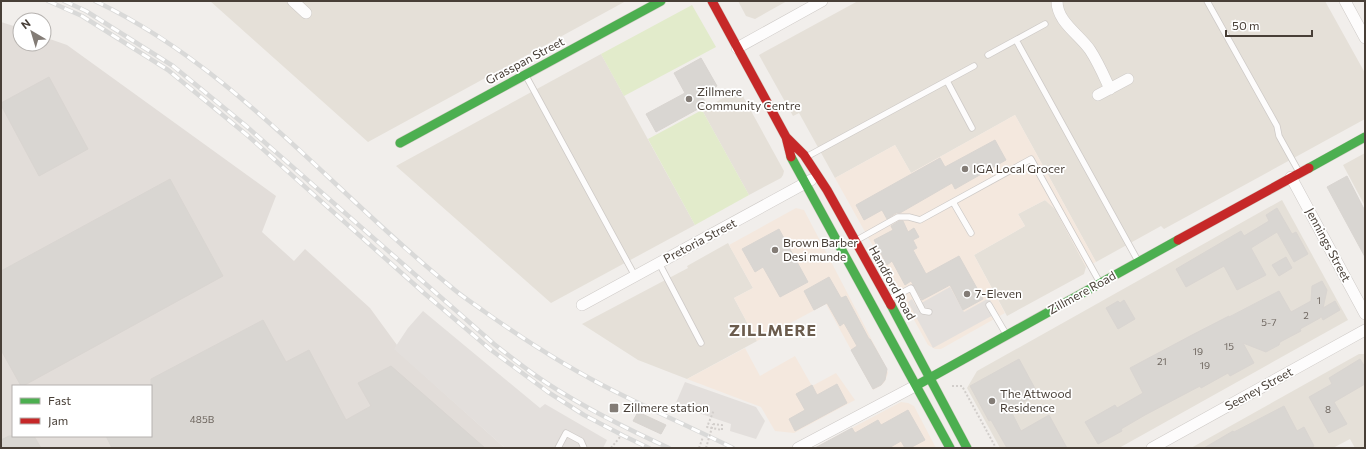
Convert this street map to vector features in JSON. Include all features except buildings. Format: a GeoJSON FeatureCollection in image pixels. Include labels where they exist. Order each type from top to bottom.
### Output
{"type":"FeatureCollection","features":[{"type":"Feature","properties":{"kind":"main road","name":"Grasspan Street"},"geometry":{"type":"LineString","coordinates":[[400,143],[661,1]]}},
{"type":"Feature","properties":{"kind":"main road","name":"Handford Road"},"geometry":{"type":"LineString","coordinates":[[712,1],[786,137],[792,160],[917,385],[950,448]]}},
{"type":"Feature","properties":{"kind":"main road","name":"Handford Road"},"geometry":{"type":"LineString","coordinates":[[786,137],[806,158],[818,176],[888,300],[967,448]]}},
{"type":"Feature","properties":{"kind":"main road","name":"Zillmere Road"},"geometry":{"type":"LineString","coordinates":[[917,385],[1365,137]]}},
{"type":"Feature","properties":{"kind":"street"},"geometry":{"type":"LineString","coordinates":[[292,1],[306,13]]}},
{"type":"Feature","properties":{"kind":"street"},"geometry":{"type":"LineString","coordinates":[[737,48],[822,1]]}},
{"type":"Feature","properties":{"kind":"street"},"geometry":{"type":"LineString","coordinates":[[1057,1],[1061,17],[1089,48],[1110,89]]}},
{"type":"Feature","properties":{"kind":"street"},"geometry":{"type":"LineString","coordinates":[[1345,1],[1365,38]]}},
{"type":"Feature","properties":{"kind":"street"},"geometry":{"type":"LineString","coordinates":[[1098,95],[1128,79]]}},
{"type":"Feature","properties":{"kind":"street","name":"Jennings Street"},"geometry":{"type":"LineString","coordinates":[[1295,175],[1365,314]]}},
{"type":"Feature","properties":{"kind":"street","name":"Pretoria Street"},"geometry":{"type":"LineString","coordinates":[[582,305],[818,176]]}},
{"type":"Feature","properties":{"kind":"street","name":"Seeney Street"},"geometry":{"type":"LineString","coordinates":[[1152,448],[1365,330]]}},
{"type":"Feature","properties":{"kind":"street","name":"Zillmere Road"},"geometry":{"type":"LineString","coordinates":[[798,448],[917,385]]}},
{"type":"Feature","properties":{"kind":"lane"},"geometry":{"type":"LineString","coordinates":[[1207,1],[1277,126],[1279,136],[1295,175]]}},
{"type":"Feature","properties":{"kind":"lane"},"geometry":{"type":"LineString","coordinates":[[988,55],[1045,24]]}},
{"type":"Feature","properties":{"kind":"lane"},"geometry":{"type":"LineString","coordinates":[[1016,40],[1139,262]]}},
{"type":"Feature","properties":{"kind":"lane"},"geometry":{"type":"LineString","coordinates":[[806,158],[974,66]]}},
{"type":"Feature","properties":{"kind":"lane"},"geometry":{"type":"LineString","coordinates":[[525,75],[635,276]]}},
{"type":"Feature","properties":{"kind":"lane"},"geometry":{"type":"LineString","coordinates":[[947,81],[972,128]]}},
{"type":"Feature","properties":{"kind":"lane"},"geometry":{"type":"LineString","coordinates":[[842,249],[898,217],[909,217],[920,220],[1031,159],[1100,283]]}},
{"type":"Feature","properties":{"kind":"lane"},"geometry":{"type":"LineString","coordinates":[[953,202],[970,233]]}},
{"type":"Feature","properties":{"kind":"lane"},"geometry":{"type":"LineString","coordinates":[[659,263],[701,342]]}},
{"type":"Feature","properties":{"kind":"lane"},"geometry":{"type":"LineString","coordinates":[[888,300],[911,288],[923,311],[929,312]]}},
{"type":"Feature","properties":{"kind":"lane"},"geometry":{"type":"LineString","coordinates":[[989,305],[1006,335]]}},
{"type":"Feature","properties":{"kind":"lane"},"geometry":{"type":"LineString","coordinates":[[558,448],[566,433],[581,441],[584,448]]}},
{"type":"Feature","properties":{"kind":"path"},"geometry":{"type":"LineString","coordinates":[[952,386],[962,386],[996,448]]}},
{"type":"Feature","properties":{"kind":"path"},"geometry":{"type":"LineString","coordinates":[[707,448],[713,424],[722,425],[722,430],[707,427],[714,410]]}},
{"type":"Feature","properties":{"kind":"path"},"geometry":{"type":"LineString","coordinates":[[611,448],[620,437]]}},
{"type":"Feature","properties":{"kind":"path"},"geometry":{"type":"LineString","coordinates":[[699,448],[703,437]]}},
{"type":"Feature","properties":{"kind":"shaded area"},"geometry":{"type":"Polygon","coordinates":[[[210,1],[626,1],[368,142],[210,1]]]}},
{"type":"Feature","properties":{"kind":"shaded area"},"geometry":{"type":"Polygon","coordinates":[[[738,1],[787,1],[755,19],[746,16],[738,1]]]}},
{"type":"Feature","properties":{"kind":"shaded area"},"geometry":{"type":"Polygon","coordinates":[[[858,1],[1325,1],[1365,73],[1365,119],[1164,229],[1161,226],[1096,262],[1015,115],[911,173],[895,145],[835,178],[799,113],[793,116],[759,55],[858,1]]]}},
{"type":"Feature","properties":{"kind":"shaded area"},"geometry":{"type":"Polygon","coordinates":[[[1,22],[12,25],[12,52],[52,52],[52,40],[67,45],[276,196],[262,232],[294,261],[305,249],[370,308],[397,345],[395,349],[505,448],[1,448],[1,22]]]}},
{"type":"Feature","properties":{"kind":"shaded area"},"geometry":{"type":"Polygon","coordinates":[[[601,54],[695,225],[551,303],[396,166],[601,54]]]}},
{"type":"Feature","properties":{"kind":"shaded area"},"geometry":{"type":"Polygon","coordinates":[[[739,89],[784,171],[781,178],[749,195],[702,110],[739,89]]]}},
{"type":"Feature","properties":{"kind":"shaded area"},"geometry":{"type":"Polygon","coordinates":[[[1015,115],[1096,262],[1086,267],[1055,209],[1045,200],[1018,214],[1025,226],[974,255],[1005,313],[941,349],[935,349],[928,345],[835,178],[895,145],[911,173],[1015,115]]]}},
{"type":"Feature","properties":{"kind":"shaded area"},"geometry":{"type":"Polygon","coordinates":[[[1365,153],[1365,206],[1343,165],[1365,153]]]}},
{"type":"Feature","properties":{"kind":"shaded area"},"geometry":{"type":"Polygon","coordinates":[[[1045,200],[1055,209],[1086,267],[1084,274],[1007,316],[974,255],[1025,226],[1018,214],[1045,200]]]}},
{"type":"Feature","properties":{"kind":"shaded area"},"geometry":{"type":"Polygon","coordinates":[[[1282,200],[1348,320],[1119,448],[1000,448],[967,388],[977,371],[1282,200]]]}},
{"type":"Feature","properties":{"kind":"shaded area"},"geometry":{"type":"Polygon","coordinates":[[[796,208],[804,210],[886,367],[888,373],[885,381],[882,385],[873,390],[826,304],[757,341],[734,298],[753,288],[729,245],[796,208]]]}},
{"type":"Feature","properties":{"kind":"shaded area"},"geometry":{"type":"Polygon","coordinates":[[[728,243],[753,288],[734,298],[757,341],[687,379],[638,360],[582,324],[688,268],[687,266],[728,243]]]}},
{"type":"Feature","properties":{"kind":"shaded area"},"geometry":{"type":"Polygon","coordinates":[[[950,287],[964,312],[989,298],[997,313],[933,348],[908,302],[912,299],[916,306],[950,287]]]}},
{"type":"Feature","properties":{"kind":"shaded area"},"geometry":{"type":"Polygon","coordinates":[[[423,311],[540,408],[545,404],[607,440],[603,448],[505,448],[394,349],[408,328],[423,311]]]}},
{"type":"Feature","properties":{"kind":"shaded area"},"geometry":{"type":"Polygon","coordinates":[[[745,348],[760,376],[795,356],[812,386],[836,373],[855,400],[794,433],[775,431],[761,407],[687,379],[745,348]]]}},
{"type":"Feature","properties":{"kind":"shaded area"},"geometry":{"type":"Polygon","coordinates":[[[1359,354],[1365,354],[1365,448],[1355,448],[1350,439],[1333,448],[1191,448],[1359,354]]]}},
{"type":"Feature","properties":{"kind":"shaded area"},"geometry":{"type":"Polygon","coordinates":[[[685,382],[756,407],[765,421],[756,439],[730,431],[731,424],[675,405],[685,382]]]}},
{"type":"Feature","properties":{"kind":"shaded area"},"geometry":{"type":"Polygon","coordinates":[[[901,402],[914,406],[936,448],[814,448],[901,402]]]}},
{"type":"Feature","properties":{"kind":"green space"},"geometry":{"type":"Polygon","coordinates":[[[692,5],[716,47],[624,96],[601,54],[692,5]]]}},
{"type":"Feature","properties":{"kind":"green space"},"geometry":{"type":"Polygon","coordinates":[[[702,110],[749,195],[695,225],[648,139],[702,110]]]}},
{"type":"Feature","properties":{"kind":"railway"},"geometry":{"type":"LineString","coordinates":[[48,1],[82,16],[168,70],[247,135],[424,293],[491,350],[548,392],[584,415],[649,448]]}},
{"type":"Feature","properties":{"kind":"railway"},"geometry":{"type":"LineString","coordinates":[[64,1],[86,11],[173,66],[245,125],[494,344],[529,371],[556,389],[591,409],[669,448]]}},
{"type":"Feature","properties":{"kind":"railway"},"geometry":{"type":"LineString","coordinates":[[95,1],[145,28],[193,60],[237,95],[407,249],[454,290],[485,312],[532,344],[582,374],[630,399],[733,448]]}},
{"type":"Feature","properties":{"kind":"traffic: fast"},"geometry":{"type":"LineString","coordinates":[[400,143],[661,1]]}},
{"type":"Feature","properties":{"kind":"traffic: fast"},"geometry":{"type":"LineString","coordinates":[[1309,168],[1365,137]]}},
{"type":"Feature","properties":{"kind":"traffic: fast"},"geometry":{"type":"LineString","coordinates":[[791,157],[950,448]]}},
{"type":"Feature","properties":{"kind":"traffic: fast"},"geometry":{"type":"LineString","coordinates":[[919,384],[1178,240]]}},
{"type":"Feature","properties":{"kind":"traffic: fast"},"geometry":{"type":"LineString","coordinates":[[891,305],[967,448]]}},
{"type":"Feature","properties":{"kind":"traffic: jam"},"geometry":{"type":"LineString","coordinates":[[712,1],[786,137],[791,157]]}},
{"type":"Feature","properties":{"kind":"traffic: jam"},"geometry":{"type":"LineString","coordinates":[[786,137],[804,155],[827,190],[891,305]]}},
{"type":"Feature","properties":{"kind":"traffic: jam"},"geometry":{"type":"LineString","coordinates":[[1178,240],[1309,168]]}},
{"type":"Feature","properties":{"kind":"place","name":"Zillmere Community Centre"},"geometry":{"type":"Point","coordinates":[689,99]}},
{"type":"Feature","properties":{"kind":"place","name":"IGA Local Grocer"},"geometry":{"type":"Point","coordinates":[965,169]}},
{"type":"Feature","properties":{"kind":"place","name":"Brown Barber Desi munde"},"geometry":{"type":"Point","coordinates":[775,250]}},
{"type":"Feature","properties":{"kind":"place","name":"7-Eleven"},"geometry":{"type":"Point","coordinates":[967,294]}},
{"type":"Feature","properties":{"kind":"place","name":"The Attwood Residence"},"geometry":{"type":"Point","coordinates":[992,401]}},
{"type":"Feature","properties":{"kind":"place","name":"Zillmere station"},"geometry":{"type":"Point","coordinates":[614,408]}},
{"type":"Feature","properties":{"kind":"district","name":"ZILLMERE"},"geometry":{"type":"Point","coordinates":[773,330]}}]}
